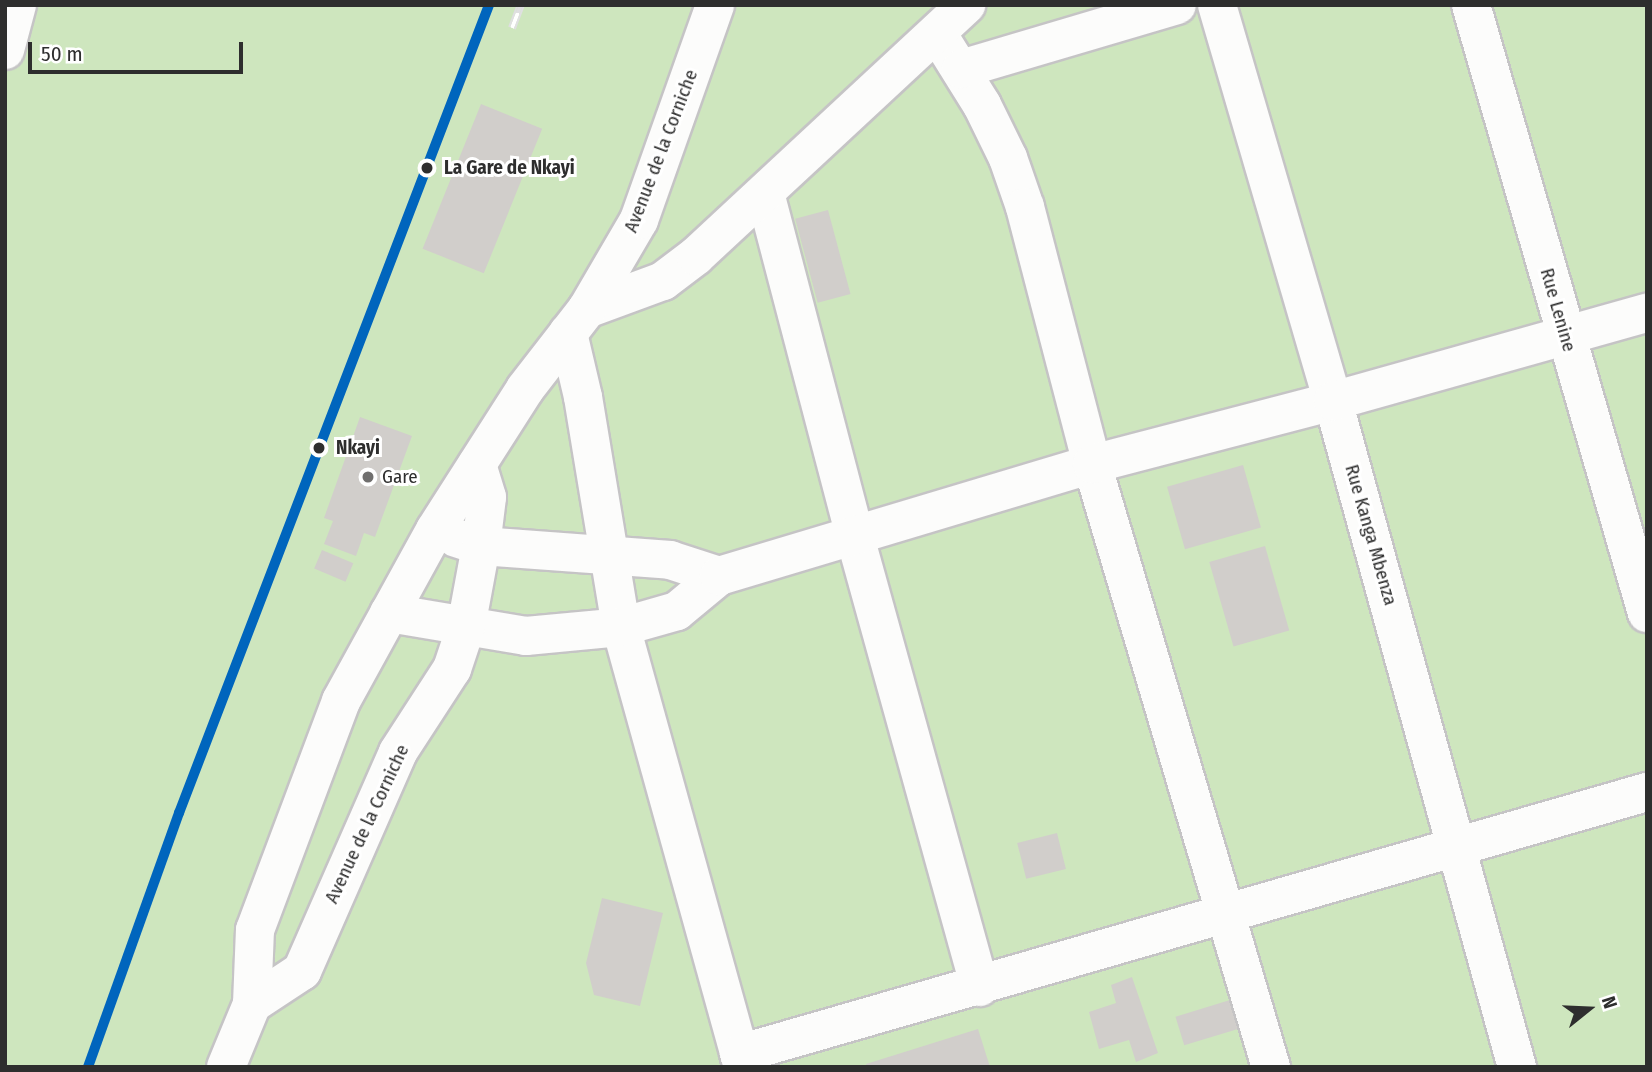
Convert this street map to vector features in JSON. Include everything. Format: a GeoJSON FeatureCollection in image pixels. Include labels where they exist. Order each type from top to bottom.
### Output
{"type":"FeatureCollection","features":[{"type":"Feature","properties":{"kind":"street"},"geometry":{"type":"LineString","coordinates":[[5,50],[17,5]]}},
{"type":"Feature","properties":{"kind":"street","name":"Avenue de la Corniche"},"geometry":{"type":"LineString","coordinates":[[226,1067],[252,1004],[255,930],[341,701],[435,530],[525,389],[578,321],[639,220],[715,5]]}},
{"type":"Feature","properties":{"kind":"street"},"geometry":{"type":"LineString","coordinates":[[966,5],[765,193],[663,281],[578,321],[583,397],[621,627],[741,1060],[980,987],[1647,792]]}},
{"type":"Feature","properties":{"kind":"street"},"geometry":{"type":"LineString","coordinates":[[961,69],[1177,5]]}},
{"type":"Feature","properties":{"kind":"street","name":"Rue Kanga Mbenza"},"geometry":{"type":"LineString","coordinates":[[1217,5],[1333,401],[1459,849],[1517,1067]]}},
{"type":"Feature","properties":{"kind":"street","name":"Rue Lenine"},"geometry":{"type":"LineString","coordinates":[[1471,5],[1647,613]]}},
{"type":"Feature","properties":{"kind":"street"},"geometry":{"type":"LineString","coordinates":[[937,33],[961,69],[1008,158],[1025,207],[1092,464],[1270,1067]]}},
{"type":"Feature","properties":{"kind":"street"},"geometry":{"type":"LineString","coordinates":[[765,193],[980,987]]}},
{"type":"Feature","properties":{"kind":"street"},"geometry":{"type":"LineString","coordinates":[[389,613],[526,636],[621,627],[677,611],[719,576],[1092,464],[1566,338],[1647,313]]}},
{"type":"Feature","properties":{"kind":"street","name":"Avenue de la Corniche"},"geometry":{"type":"LineString","coordinates":[[252,1004],[302,971],[398,752],[452,669],[466,627],[487,497],[477,464]]}},
{"type":"Feature","properties":{"kind":"street"},"geometry":{"type":"LineString","coordinates":[[435,530],[481,546],[670,560],[719,576]]}},
{"type":"Feature","properties":{"kind":"green space"},"geometry":{"type":"Polygon","coordinates":[[[5,5],[1647,5],[1647,1067],[5,1067],[5,5]]]}},
{"type":"Feature","properties":{"kind":"building","name":"La Gare de Nkayi"},"geometry":{"type":"Polygon","coordinates":[[[481,104],[542,129],[484,273],[423,249],[481,104]]]}},
{"type":"Feature","properties":{"kind":"building"},"geometry":{"type":"Polygon","coordinates":[[[828,210],[851,294],[818,303],[795,219],[828,210]]]}},
{"type":"Feature","properties":{"kind":"building","name":"Gare"},"geometry":{"type":"Polygon","coordinates":[[[360,417],[412,436],[375,537],[364,533],[356,556],[324,544],[333,521],[324,518],[360,417]]]}},
{"type":"Feature","properties":{"kind":"building"},"geometry":{"type":"Polygon","coordinates":[[[1243,465],[1261,527],[1185,549],[1167,487],[1243,465]]]}},
{"type":"Feature","properties":{"kind":"building"},"geometry":{"type":"Polygon","coordinates":[[[1265,546],[1289,631],[1234,647],[1209,562],[1265,546]]]}},
{"type":"Feature","properties":{"kind":"building"},"geometry":{"type":"Polygon","coordinates":[[[322,550],[353,563],[345,582],[314,568],[322,550]]]}},
{"type":"Feature","properties":{"kind":"building"},"geometry":{"type":"Polygon","coordinates":[[[1057,833],[1066,869],[1026,879],[1017,843],[1057,833]]]}},
{"type":"Feature","properties":{"kind":"building"},"geometry":{"type":"Polygon","coordinates":[[[602,898],[663,913],[640,1006],[594,995],[586,963],[602,898]]]}},
{"type":"Feature","properties":{"kind":"building"},"geometry":{"type":"Polygon","coordinates":[[[1132,977],[1158,1053],[1136,1062],[1129,1040],[1099,1049],[1089,1012],[1116,1003],[1111,985],[1132,977]]]}},
{"type":"Feature","properties":{"kind":"building"},"geometry":{"type":"Polygon","coordinates":[[[1230,1000],[1239,1029],[1184,1045],[1175,1017],[1230,1000]]]}},
{"type":"Feature","properties":{"kind":"building"},"geometry":{"type":"Polygon","coordinates":[[[978,1029],[990,1067],[867,1067],[866,1064],[978,1029]]]}},
{"type":"Feature","properties":{"kind":"railway"},"geometry":{"type":"LineString","coordinates":[[88,1067],[179,813],[489,5]]}},
{"type":"Feature","properties":{"kind":"railway"},"geometry":{"type":"LineString","coordinates":[[512,28],[521,5]]}},
{"type":"Feature","properties":{"kind":"transit line"},"geometry":{"type":"LineString","coordinates":[[88,1067],[179,813],[489,5]]}},
{"type":"Feature","properties":{"kind":"place","name":"La Gare de Nkayi"},"geometry":{"type":"Point","coordinates":[427,168]}},
{"type":"Feature","properties":{"kind":"place","name":"Nkayi"},"geometry":{"type":"Point","coordinates":[319,448]}},
{"type":"Feature","properties":{"kind":"place","name":"Gare"},"geometry":{"type":"Point","coordinates":[368,477]}}]}
